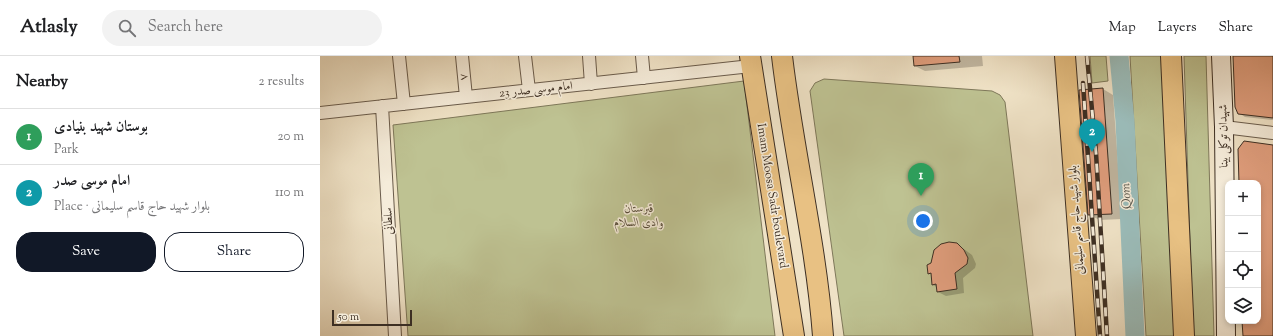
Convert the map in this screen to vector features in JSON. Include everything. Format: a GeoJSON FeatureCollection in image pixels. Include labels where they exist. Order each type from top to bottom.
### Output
{"type":"FeatureCollection","features":[{"type":"Feature","properties":{"kind":"main road"},"geometry":{"type":"LineString","coordinates":[[782,56],[787,99],[808,220],[823,336]]}},
{"type":"Feature","properties":{"kind":"main road","name":"بلوار شهید حاج قاسم سلیمانی"},"geometry":{"type":"LineString","coordinates":[[1065,56],[1086,336]]}},
{"type":"Feature","properties":{"kind":"main road"},"geometry":{"type":"LineString","coordinates":[[1172,56],[1184,336]]}},
{"type":"Feature","properties":{"kind":"main road","name":"شهیدان توکلی بینا"},"geometry":{"type":"LineString","coordinates":[[1221,56],[1224,127],[1226,336]]}},
{"type":"Feature","properties":{"kind":"main road","name":"Imam Moosa Sadr boulevard"},"geometry":{"type":"LineString","coordinates":[[751,61],[794,336]]}},
{"type":"Feature","properties":{"kind":"street"},"geometry":{"type":"LineString","coordinates":[[399,56],[404,104]]}},
{"type":"Feature","properties":{"kind":"street","name":"۷"},"geometry":{"type":"LineString","coordinates":[[462,56],[466,97]]}},
{"type":"Feature","properties":{"kind":"street"},"geometry":{"type":"LineString","coordinates":[[525,56],[529,90]]}},
{"type":"Feature","properties":{"kind":"street"},"geometry":{"type":"LineString","coordinates":[[589,56],[591,84]]}},
{"type":"Feature","properties":{"kind":"street"},"geometry":{"type":"LineString","coordinates":[[642,56],[644,78]]}},
{"type":"Feature","properties":{"kind":"street","name":"امام موسی صدر 23"},"geometry":{"type":"LineString","coordinates":[[320,113],[644,78],[751,61]]}},
{"type":"Feature","properties":{"kind":"street","name":"سلطانی"},"geometry":{"type":"LineString","coordinates":[[382,106],[395,336]]}},
{"type":"Feature","properties":{"kind":"street"},"geometry":{"type":"LineString","coordinates":[[1224,127],[1273,133]]}},
{"type":"Feature","properties":{"kind":"green space"},"geometry":{"type":"Polygon","coordinates":[[[1090,56],[1106,56],[1108,81],[1092,83],[1090,56]]]}},
{"type":"Feature","properties":{"kind":"green space"},"geometry":{"type":"Polygon","coordinates":[[[1130,56],[1163,56],[1174,336],[1146,336],[1130,56]]]}},
{"type":"Feature","properties":{"kind":"green space"},"geometry":{"type":"Polygon","coordinates":[[[1184,56],[1206,56],[1214,336],[1193,336],[1184,56]]]}},
{"type":"Feature","properties":{"kind":"green space"},"geometry":{"type":"Polygon","coordinates":[[[824,79],[992,91],[1000,95],[1005,102],[1033,336],[844,336],[810,91],[815,83],[824,79]]]}},
{"type":"Feature","properties":{"kind":"green space","name":"قبرستان وادی السلام"},"geometry":{"type":"Polygon","coordinates":[[[744,81],[775,336],[408,336],[393,125],[744,81]]]}},
{"type":"Feature","properties":{"kind":"building"},"geometry":{"type":"Polygon","coordinates":[[[913,56],[959,56],[960,62],[914,66],[913,56]]]}},
{"type":"Feature","properties":{"kind":"building"},"geometry":{"type":"Polygon","coordinates":[[[1233,56],[1273,56],[1273,118],[1238,114],[1235,107],[1233,56]]]}},
{"type":"Feature","properties":{"kind":"building"},"geometry":{"type":"Polygon","coordinates":[[[1103,88],[1112,214],[1088,215],[1079,90],[1103,88]]]}},
{"type":"Feature","properties":{"kind":"building"},"geometry":{"type":"Polygon","coordinates":[[[1244,141],[1273,145],[1273,336],[1243,336],[1242,324],[1261,324],[1261,180],[1239,180],[1238,149],[1244,141]]]}},
{"type":"Feature","properties":{"kind":"building"},"geometry":{"type":"Polygon","coordinates":[[[949,242],[957,243],[964,250],[968,258],[967,264],[955,273],[957,289],[937,292],[936,284],[932,285],[931,273],[928,274],[927,265],[931,263],[934,250],[941,244],[949,242]]]}},
{"type":"Feature","properties":{"kind":"waterway","name":"Qom"},"geometry":{"type":"LineString","coordinates":[[1119,56],[1125,121],[1135,336]]}},
{"type":"Feature","properties":{"kind":"railway"},"geometry":{"type":"LineString","coordinates":[[1087,56],[1096,153],[1107,336]]}},
{"type":"Feature","properties":{"kind":"railway"},"geometry":{"type":"LineString","coordinates":[[1083,83],[1100,336]]}},
{"type":"Feature","properties":{"kind":"place","name":"امام موسی صدر"},"geometry":{"type":"Point","coordinates":[1092,152]}},
{"type":"Feature","properties":{"kind":"place","name":"بوستان شهید بنیادی"},"geometry":{"type":"Point","coordinates":[921,196]}}]}
